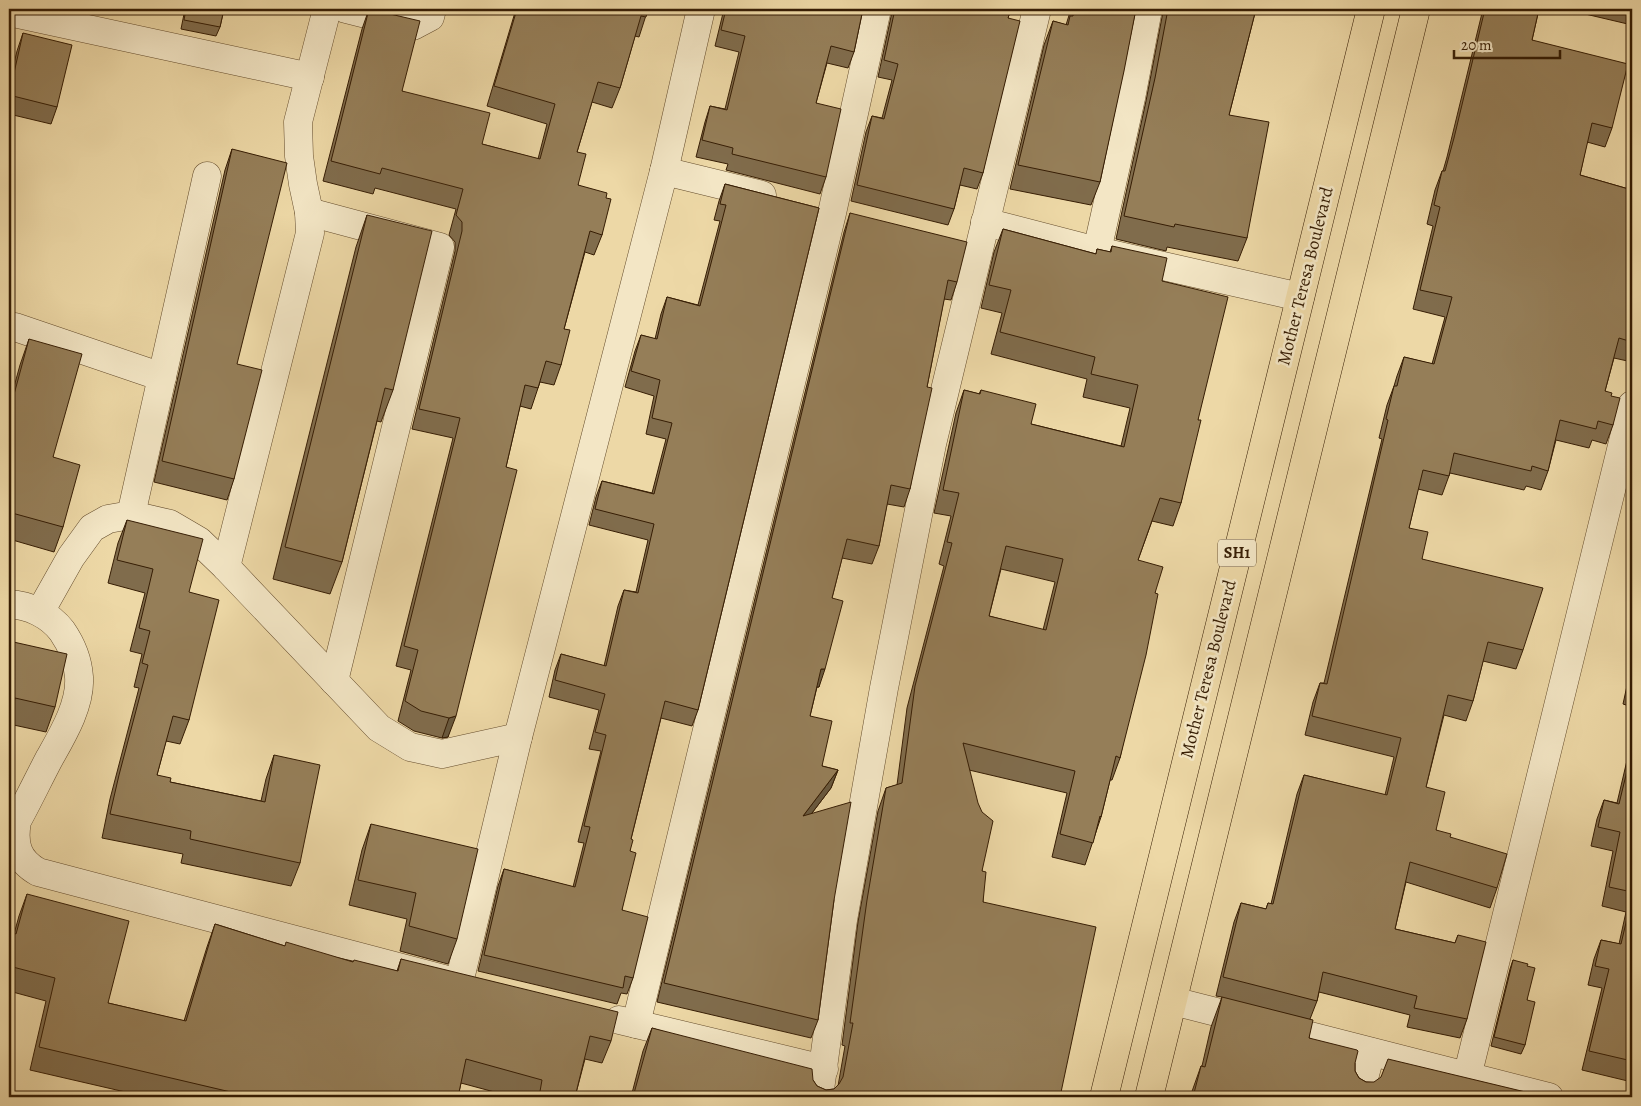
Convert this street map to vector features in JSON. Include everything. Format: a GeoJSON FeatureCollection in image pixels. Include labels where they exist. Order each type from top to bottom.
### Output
{"type":"FeatureCollection","features":[{"type":"Feature","properties":{"kind":"main road","name":"Mother Teresa Boulevard"},"geometry":{"type":"LineString","coordinates":[[1104,1097],[1371,9]]}},
{"type":"Feature","properties":{"kind":"main road","name":"SH1"},"geometry":{"type":"LineString","coordinates":[[1149,1097],[1416,9]]}},
{"type":"Feature","properties":{"kind":"street"},"geometry":{"type":"LineString","coordinates":[[226,566],[310,233],[309,212],[300,165],[298,122],[328,9]]}},
{"type":"Feature","properties":{"kind":"street"},"geometry":{"type":"LineString","coordinates":[[346,9],[413,26],[430,16],[432,9]]}},
{"type":"Feature","properties":{"kind":"street"},"geometry":{"type":"LineString","coordinates":[[459,983],[518,737],[664,170],[701,9]]}},
{"type":"Feature","properties":{"kind":"street"},"geometry":{"type":"LineString","coordinates":[[636,1024],[822,210],[877,9]]}},
{"type":"Feature","properties":{"kind":"street"},"geometry":{"type":"LineString","coordinates":[[820,1097],[843,920],[884,688],[932,444],[1037,9]]}},
{"type":"Feature","properties":{"kind":"street"},"geometry":{"type":"LineString","coordinates":[[1097,251],[1131,98],[1148,9]]}},
{"type":"Feature","properties":{"kind":"street"},"geometry":{"type":"LineString","coordinates":[[9,12],[310,77]]}},
{"type":"Feature","properties":{"kind":"street"},"geometry":{"type":"LineString","coordinates":[[664,170],[784,200]]}},
{"type":"Feature","properties":{"kind":"street"},"geometry":{"type":"LineString","coordinates":[[130,515],[207,176]]}},
{"type":"Feature","properties":{"kind":"street"},"geometry":{"type":"LineString","coordinates":[[822,210],[859,219]]}},
{"type":"Feature","properties":{"kind":"street"},"geometry":{"type":"LineString","coordinates":[[309,212],[440,248],[334,681]]}},
{"type":"Feature","properties":{"kind":"street"},"geometry":{"type":"LineString","coordinates":[[985,222],[1097,251],[1300,297]]}},
{"type":"Feature","properties":{"kind":"street"},"geometry":{"type":"LineString","coordinates":[[951,242],[979,249]]}},
{"type":"Feature","properties":{"kind":"street"},"geometry":{"type":"LineString","coordinates":[[9,328],[15,327],[162,377]]}},
{"type":"Feature","properties":{"kind":"street"},"geometry":{"type":"LineString","coordinates":[[1467,1077],[1632,405]]}},
{"type":"Feature","properties":{"kind":"street"},"geometry":{"type":"LineString","coordinates":[[40,612],[71,556],[92,528],[108,519],[130,515],[170,524],[199,541],[226,566],[379,728],[410,747],[442,754],[518,737]]}},
{"type":"Feature","properties":{"kind":"street"},"geometry":{"type":"LineString","coordinates":[[9,604],[20,604],[40,612],[57,624],[74,654],[79,677],[78,694],[66,729],[17,821],[15,835],[18,851],[27,865],[38,872],[487,990]]}},
{"type":"Feature","properties":{"kind":"street"},"geometry":{"type":"LineString","coordinates":[[1173,1001],[1549,1097]]}},
{"type":"Feature","properties":{"kind":"street"},"geometry":{"type":"LineString","coordinates":[[599,1016],[824,1069]]}},
{"type":"Feature","properties":{"kind":"street"},"geometry":{"type":"LineString","coordinates":[[1360,1097],[1371,1052]]}},
{"type":"Feature","properties":{"kind":"building"},"geometry":{"type":"Polygon","coordinates":[[[186,9],[224,9],[220,27],[184,20],[186,9]]]}},
{"type":"Feature","properties":{"kind":"building"},"geometry":{"type":"Polygon","coordinates":[[[369,9],[420,21],[402,91],[490,113],[482,144],[540,159],[555,104],[494,86],[517,9],[648,9],[646,17],[641,16],[620,88],[598,82],[577,152],[586,154],[578,185],[607,193],[606,198],[611,199],[602,235],[590,231],[564,329],[570,330],[561,365],[546,361],[538,388],[525,385],[506,467],[517,470],[456,716],[449,718],[421,711],[405,701],[418,650],[404,646],[460,418],[419,409],[462,231],[462,222],[456,215],[463,189],[382,168],[380,174],[331,161],[369,9]]]}},
{"type":"Feature","properties":{"kind":"building"},"geometry":{"type":"Polygon","coordinates":[[[726,9],[863,9],[854,52],[831,46],[816,103],[841,109],[826,177],[732,154],[733,148],[702,140],[710,106],[727,110],[745,36],[721,30],[726,9]]]}},
{"type":"Feature","properties":{"kind":"building"},"geometry":{"type":"Polygon","coordinates":[[[895,9],[1011,9],[1008,18],[1020,21],[983,173],[964,168],[954,209],[857,185],[872,116],[884,119],[898,64],[884,60],[895,9]]]}},
{"type":"Feature","properties":{"kind":"building"},"geometry":{"type":"Polygon","coordinates":[[[1074,9],[1136,9],[1100,182],[1018,165],[1053,21],[1068,25],[1070,16],[1073,16],[1074,9]]]}},
{"type":"Feature","properties":{"kind":"building"},"geometry":{"type":"Polygon","coordinates":[[[1168,9],[1256,9],[1229,115],[1269,122],[1247,238],[1175,224],[1174,227],[1124,216],[1155,78],[1168,9]]]}},
{"type":"Feature","properties":{"kind":"building"},"geometry":{"type":"Polygon","coordinates":[[[1485,9],[1539,9],[1532,40],[1628,64],[1612,128],[1592,123],[1580,175],[1632,190],[1632,342],[1619,338],[1605,391],[1612,393],[1611,396],[1620,398],[1613,425],[1598,421],[1596,429],[1560,420],[1548,471],[1532,466],[1531,471],[1454,453],[1449,476],[1423,470],[1409,528],[1428,532],[1422,559],[1543,588],[1523,650],[1488,642],[1473,701],[1448,695],[1426,787],[1445,792],[1436,830],[1451,834],[1450,837],[1507,854],[1497,888],[1410,862],[1395,929],[1455,943],[1458,935],[1486,942],[1467,1019],[1414,1008],[1417,996],[1323,972],[1317,1001],[1223,977],[1241,903],[1266,909],[1268,903],[1273,904],[1304,775],[1387,795],[1401,738],[1312,716],[1320,683],[1327,684],[1388,420],[1386,419],[1394,386],[1397,386],[1404,357],[1434,364],[1452,297],[1420,290],[1440,207],[1434,205],[1442,171],[1445,171],[1454,138],[1485,9]]]}},
{"type":"Feature","properties":{"kind":"building"},"geometry":{"type":"Polygon","coordinates":[[[23,33],[72,45],[57,107],[9,95],[23,33]]]}},
{"type":"Feature","properties":{"kind":"building"},"geometry":{"type":"Polygon","coordinates":[[[232,149],[287,163],[237,364],[262,370],[234,479],[162,461],[232,149]]]}},
{"type":"Feature","properties":{"kind":"building"},"geometry":{"type":"Polygon","coordinates":[[[725,184],[819,208],[698,710],[665,701],[631,839],[633,840],[630,851],[636,853],[622,910],[648,917],[633,978],[625,976],[623,988],[484,955],[504,869],[575,887],[590,827],[584,826],[606,735],[595,732],[605,694],[555,680],[561,654],[606,666],[624,590],[638,593],[654,524],[595,509],[602,481],[654,494],[672,423],[652,418],[660,380],[631,371],[641,335],[657,339],[667,297],[700,306],[726,205],[720,204],[725,184]]]}},
{"type":"Feature","properties":{"kind":"building"},"geometry":{"type":"Polygon","coordinates":[[[850,213],[967,242],[957,282],[948,280],[927,387],[932,388],[910,489],[891,485],[879,546],[847,539],[832,598],[843,601],[825,669],[821,669],[810,716],[832,721],[822,766],[838,770],[803,816],[851,802],[834,900],[818,1020],[664,983],[850,213]]]}},
{"type":"Feature","properties":{"kind":"building"},"geometry":{"type":"Polygon","coordinates":[[[367,215],[432,231],[393,390],[385,388],[342,562],[285,547],[367,215]]]}},
{"type":"Feature","properties":{"kind":"building"},"geometry":{"type":"Polygon","coordinates":[[[1003,229],[1096,254],[1097,249],[1111,252],[1112,246],[1167,258],[1162,281],[1228,297],[1198,420],[1201,420],[1181,503],[1160,498],[1138,560],[1163,567],[1155,593],[1158,594],[1146,655],[1120,758],[1116,756],[1093,843],[1060,834],[1075,771],[963,743],[978,803],[982,812],[993,821],[982,871],[986,872],[983,902],[1096,927],[1060,1097],[633,1097],[652,1028],[812,1069],[813,1080],[817,1086],[826,1090],[834,1089],[843,1077],[853,1023],[850,1023],[867,900],[886,788],[902,783],[915,686],[952,543],[947,542],[959,493],[943,490],[964,390],[980,394],[981,390],[1036,404],[1031,424],[1124,447],[1138,385],[1091,374],[1095,357],[1000,332],[1011,290],[989,285],[1003,229]],[[1006,546],[989,616],[1046,630],[1063,559],[1006,546]]]}},
{"type":"Feature","properties":{"kind":"building"},"geometry":{"type":"Polygon","coordinates":[[[29,339],[82,354],[53,457],[80,465],[63,527],[12,513],[9,526],[9,413],[29,339]]]}},
{"type":"Feature","properties":{"kind":"building"},"geometry":{"type":"Polygon","coordinates":[[[127,520],[203,539],[189,592],[219,600],[189,720],[173,716],[157,775],[171,778],[170,782],[265,802],[274,755],[320,765],[300,863],[190,839],[191,831],[110,814],[148,665],[142,663],[150,631],[139,628],[153,569],[117,560],[127,520]]]}},
{"type":"Feature","properties":{"kind":"building"},"geometry":{"type":"Polygon","coordinates":[[[9,641],[67,654],[55,707],[15,698],[9,727],[9,641]]]}},
{"type":"Feature","properties":{"kind":"building"},"geometry":{"type":"Polygon","coordinates":[[[1632,750],[1632,892],[1609,887],[1620,832],[1598,827],[1604,800],[1619,804],[1632,750]]]}},
{"type":"Feature","properties":{"kind":"building"},"geometry":{"type":"Polygon","coordinates":[[[371,824],[478,849],[457,939],[409,926],[416,893],[358,880],[371,824]]]}},
{"type":"Feature","properties":{"kind":"building"},"geometry":{"type":"Polygon","coordinates":[[[27,894],[129,921],[108,1003],[186,1021],[215,924],[285,946],[286,942],[353,962],[354,960],[398,971],[401,959],[618,1012],[611,1041],[590,1036],[575,1097],[539,1097],[542,1080],[466,1059],[458,1097],[252,1097],[39,1047],[55,978],[9,966],[9,932],[16,934],[27,894]]]}},
{"type":"Feature","properties":{"kind":"building"},"geometry":{"type":"Polygon","coordinates":[[[1632,897],[1632,1061],[1589,1051],[1609,969],[1595,966],[1601,940],[1621,944],[1632,897]]]}},
{"type":"Feature","properties":{"kind":"building"},"geometry":{"type":"Polygon","coordinates":[[[1513,960],[1535,968],[1527,1000],[1535,1002],[1525,1045],[1494,1037],[1513,960]]]}},
{"type":"Feature","properties":{"kind":"building"},"geometry":{"type":"Polygon","coordinates":[[[1222,997],[1313,1020],[1309,1038],[1357,1050],[1355,1071],[1359,1078],[1366,1082],[1374,1082],[1381,1077],[1388,1059],[1538,1095],[1538,1097],[1193,1097],[1201,1066],[1205,1067],[1222,997]]]}}]}
